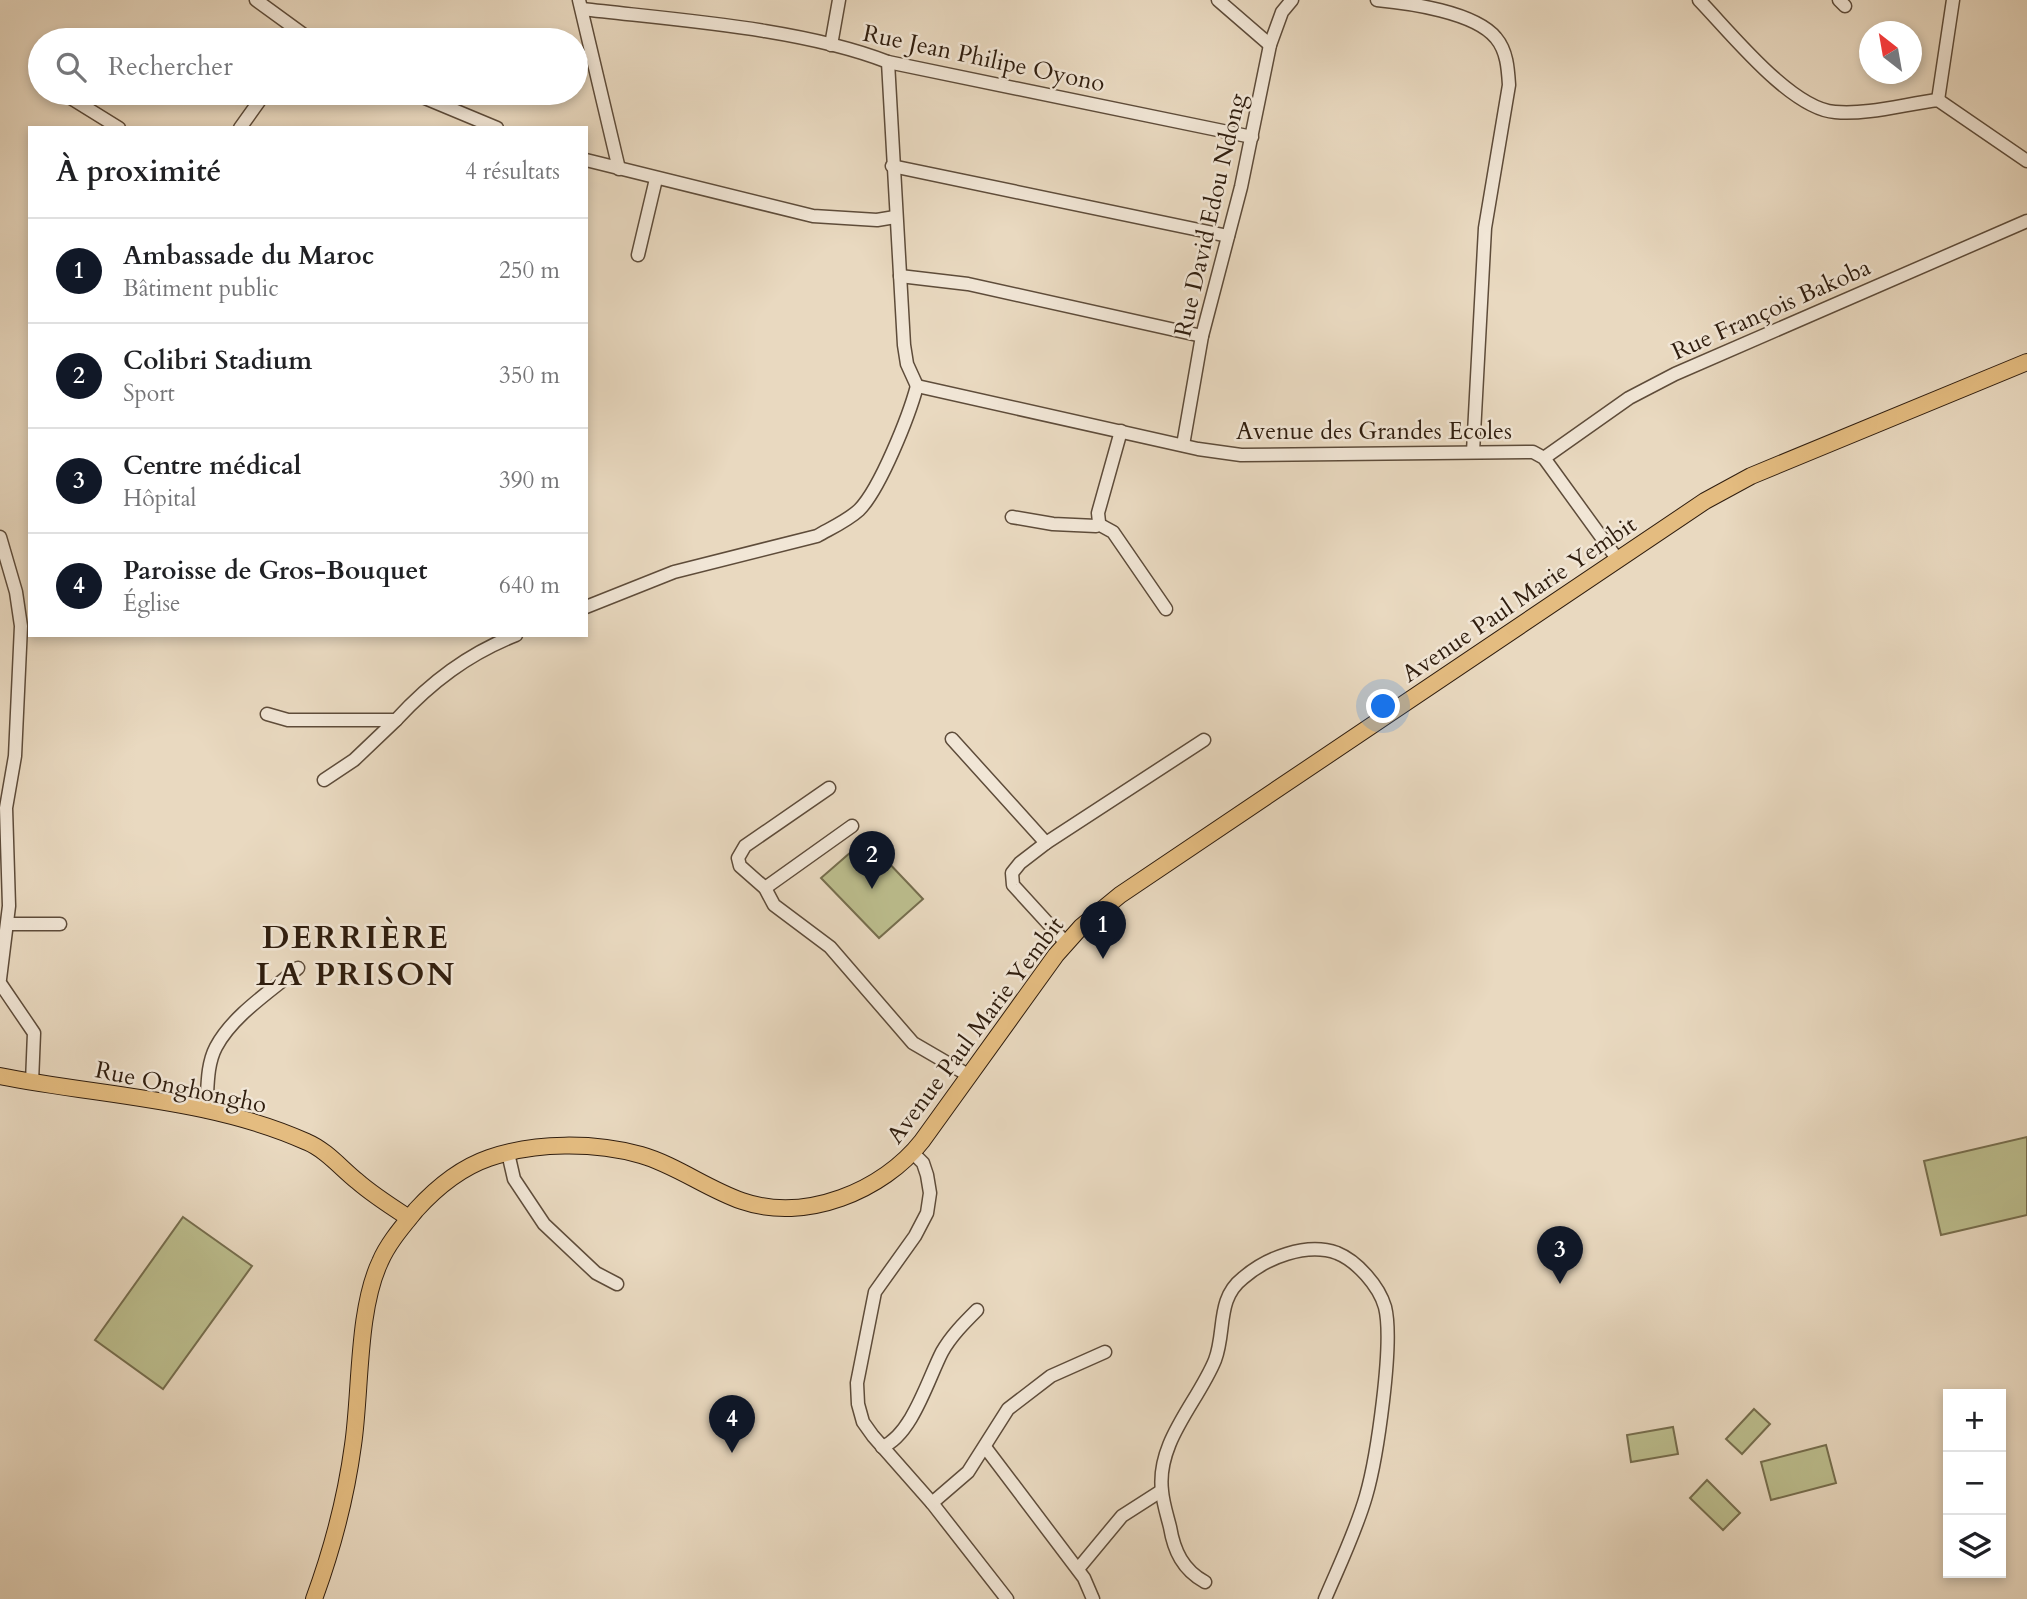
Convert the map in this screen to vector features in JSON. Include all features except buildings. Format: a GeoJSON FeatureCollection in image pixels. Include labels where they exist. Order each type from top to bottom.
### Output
{"type":"FeatureCollection","features":[{"type":"Feature","properties":{"kind":"main road","name":"Avenue Paul Marie Yembit"},"geometry":{"type":"LineString","coordinates":[[314,1599],[332,1541],[351,1461],[371,1292],[380,1261],[409,1218],[446,1182],[469,1167],[508,1153],[574,1147],[631,1153],[672,1168],[741,1201],[782,1208],[815,1204],[863,1189],[883,1179],[913,1153],[1066,943],[1101,910],[1154,871],[1705,501],[1751,476],[2027,362]]}},
{"type":"Feature","properties":{"kind":"main road","name":"Rue Onghongho"},"geometry":{"type":"LineString","coordinates":[[0,1076],[240,1118],[309,1142],[409,1218]]}},
{"type":"Feature","properties":{"kind":"street"},"geometry":{"type":"LineString","coordinates":[[256,0],[292,28]]}},
{"type":"Feature","properties":{"kind":"street"},"geometry":{"type":"LineString","coordinates":[[831,45],[839,0]]}},
{"type":"Feature","properties":{"kind":"street"},"geometry":{"type":"LineString","coordinates":[[1218,0],[1270,46]]}},
{"type":"Feature","properties":{"kind":"street","name":"Rue David Edou Ndong"},"geometry":{"type":"LineString","coordinates":[[1183,445],[1202,336],[1252,137],[1270,46],[1282,12],[1292,0]]}},
{"type":"Feature","properties":{"kind":"street"},"geometry":{"type":"LineString","coordinates":[[1377,0],[1433,9],[1490,32],[1502,47],[1508,68],[1509,85],[1485,228],[1473,452]]}},
{"type":"Feature","properties":{"kind":"street"},"geometry":{"type":"LineString","coordinates":[[1699,0],[1796,97],[1816,108],[1838,113],[1938,100],[2027,161]]}},
{"type":"Feature","properties":{"kind":"street"},"geometry":{"type":"LineString","coordinates":[[1938,100],[1953,0]]}},
{"type":"Feature","properties":{"kind":"street"},"geometry":{"type":"LineString","coordinates":[[581,5],[586,28]]}},
{"type":"Feature","properties":{"kind":"street","name":"Rue Jean Philipe Oyono"},"geometry":{"type":"LineString","coordinates":[[581,5],[831,45],[888,62],[1252,137]]}},
{"type":"Feature","properties":{"kind":"street"},"geometry":{"type":"LineString","coordinates":[[588,35],[619,169]]}},
{"type":"Feature","properties":{"kind":"street"},"geometry":{"type":"LineString","coordinates":[[588,606],[674,572],[817,536],[839,524],[870,498],[911,410],[917,386],[907,364],[895,217],[888,62]]}},
{"type":"Feature","properties":{"kind":"street"},"geometry":{"type":"LineString","coordinates":[[83,105],[116,126]]}},
{"type":"Feature","properties":{"kind":"street"},"geometry":{"type":"LineString","coordinates":[[241,126],[256,105]]}},
{"type":"Feature","properties":{"kind":"street"},"geometry":{"type":"LineString","coordinates":[[442,105],[492,126]]}},
{"type":"Feature","properties":{"kind":"street"},"geometry":{"type":"LineString","coordinates":[[588,161],[813,216],[877,220],[895,217]]}},
{"type":"Feature","properties":{"kind":"street"},"geometry":{"type":"LineString","coordinates":[[892,166],[1228,236]]}},
{"type":"Feature","properties":{"kind":"street"},"geometry":{"type":"LineString","coordinates":[[638,255],[656,178]]}},
{"type":"Feature","properties":{"kind":"street","name":"Rue François Bakoba"},"geometry":{"type":"LineString","coordinates":[[1544,458],[1629,398],[1675,374],[2027,221]]}},
{"type":"Feature","properties":{"kind":"street"},"geometry":{"type":"LineString","coordinates":[[900,276],[968,284],[1202,336]]}},
{"type":"Feature","properties":{"kind":"street","name":"Avenue des Grandes Ecoles"},"geometry":{"type":"LineString","coordinates":[[917,386],[1183,445],[1241,455],[1520,451],[1544,458],[1618,560]]}},
{"type":"Feature","properties":{"kind":"street"},"geometry":{"type":"LineString","coordinates":[[1099,525],[1098,513],[1121,431]]}},
{"type":"Feature","properties":{"kind":"street"},"geometry":{"type":"LineString","coordinates":[[1012,517],[1053,524],[1099,525],[1113,532],[1166,609]]}},
{"type":"Feature","properties":{"kind":"street"},"geometry":{"type":"LineString","coordinates":[[0,537],[16,592],[20,626],[15,756],[3,807],[8,924],[0,981],[34,1033],[32,1082]]}},
{"type":"Feature","properties":{"kind":"street"},"geometry":{"type":"LineString","coordinates":[[324,780],[354,760],[438,678],[509,637]]}},
{"type":"Feature","properties":{"kind":"street"},"geometry":{"type":"LineString","coordinates":[[267,714],[288,720],[396,720]]}},
{"type":"Feature","properties":{"kind":"street"},"geometry":{"type":"LineString","coordinates":[[952,739],[1046,843]]}},
{"type":"Feature","properties":{"kind":"street"},"geometry":{"type":"LineString","coordinates":[[1066,943],[1013,885],[1012,873],[1020,863],[1046,843],[1205,740]]}},
{"type":"Feature","properties":{"kind":"street"},"geometry":{"type":"LineString","coordinates":[[829,788],[740,852],[740,866],[765,888],[774,905],[814,933],[836,954],[913,1043],[968,1075]]}},
{"type":"Feature","properties":{"kind":"street"},"geometry":{"type":"LineString","coordinates":[[765,888],[852,827]]}},
{"type":"Feature","properties":{"kind":"street"},"geometry":{"type":"LineString","coordinates":[[8,924],[60,924]]}},
{"type":"Feature","properties":{"kind":"street"},"geometry":{"type":"LineString","coordinates":[[206,1111],[209,1073],[215,1048],[242,1016],[298,968]]}},
{"type":"Feature","properties":{"kind":"street"},"geometry":{"type":"LineString","coordinates":[[508,1153],[514,1179],[544,1224],[596,1273],[617,1284]]}},
{"type":"Feature","properties":{"kind":"street"},"geometry":{"type":"LineString","coordinates":[[913,1153],[923,1163],[927,1175],[930,1193],[927,1213],[915,1236],[876,1292],[857,1383],[858,1404],[863,1422],[882,1447],[932,1503],[1007,1599]]}},
{"type":"Feature","properties":{"kind":"street"},"geometry":{"type":"LineString","coordinates":[[1205,1582],[1186,1567],[1175,1552],[1161,1491],[1164,1467],[1174,1437],[1216,1357],[1224,1307],[1230,1291],[1253,1270],[1289,1253],[1328,1251],[1345,1257],[1358,1267],[1381,1296],[1386,1312],[1387,1340],[1376,1444],[1366,1496],[1325,1599]]}},
{"type":"Feature","properties":{"kind":"street"},"geometry":{"type":"LineString","coordinates":[[882,1447],[890,1444],[903,1430],[943,1350],[976,1310]]}},
{"type":"Feature","properties":{"kind":"street"},"geometry":{"type":"LineString","coordinates":[[932,1503],[961,1480],[985,1447],[1000,1420],[1020,1399],[1065,1368],[1105,1352]]}},
{"type":"Feature","properties":{"kind":"street"},"geometry":{"type":"LineString","coordinates":[[985,1447],[1027,1507],[1078,1569],[1093,1599]]}},
{"type":"Feature","properties":{"kind":"street"},"geometry":{"type":"LineString","coordinates":[[1078,1569],[1122,1516],[1161,1491]]}},
{"type":"Feature","properties":{"kind":"green space"},"geometry":{"type":"Polygon","coordinates":[[[866,839],[923,899],[879,938],[821,878],[866,839]]]}},
{"type":"Feature","properties":{"kind":"green space"},"geometry":{"type":"Polygon","coordinates":[[[2027,1137],[2027,1215],[1941,1235],[1924,1161],[2027,1137]]]}},
{"type":"Feature","properties":{"kind":"green space"},"geometry":{"type":"Polygon","coordinates":[[[183,1217],[252,1266],[163,1389],[95,1340],[183,1217]]]}},
{"type":"Feature","properties":{"kind":"green space"},"geometry":{"type":"Polygon","coordinates":[[[1754,1409],[1770,1424],[1742,1454],[1726,1439],[1754,1409]]]}},
{"type":"Feature","properties":{"kind":"green space"},"geometry":{"type":"Polygon","coordinates":[[[1673,1427],[1678,1454],[1631,1462],[1627,1435],[1673,1427]]]}},
{"type":"Feature","properties":{"kind":"green space"},"geometry":{"type":"Polygon","coordinates":[[[1826,1445],[1836,1483],[1771,1500],[1761,1462],[1826,1445]]]}},
{"type":"Feature","properties":{"kind":"green space"},"geometry":{"type":"Polygon","coordinates":[[[1707,1480],[1740,1513],[1723,1530],[1690,1498],[1707,1480]]]}},
{"type":"Feature","properties":{"kind":"place","name":"Colibri Stadium"},"geometry":{"type":"Point","coordinates":[872,889]}},
{"type":"Feature","properties":{"kind":"place","name":"Ambassade du Maroc"},"geometry":{"type":"Point","coordinates":[1103,959]}},
{"type":"Feature","properties":{"kind":"place","name":"Centre médical"},"geometry":{"type":"Point","coordinates":[1560,1284]}},
{"type":"Feature","properties":{"kind":"place","name":"Paroisse de Gros-Bouquet"},"geometry":{"type":"Point","coordinates":[732,1453]}},
{"type":"Feature","properties":{"kind":"district","name":"DERRIÈRE LA PRISON"},"geometry":{"type":"Point","coordinates":[356,956]}}]}
